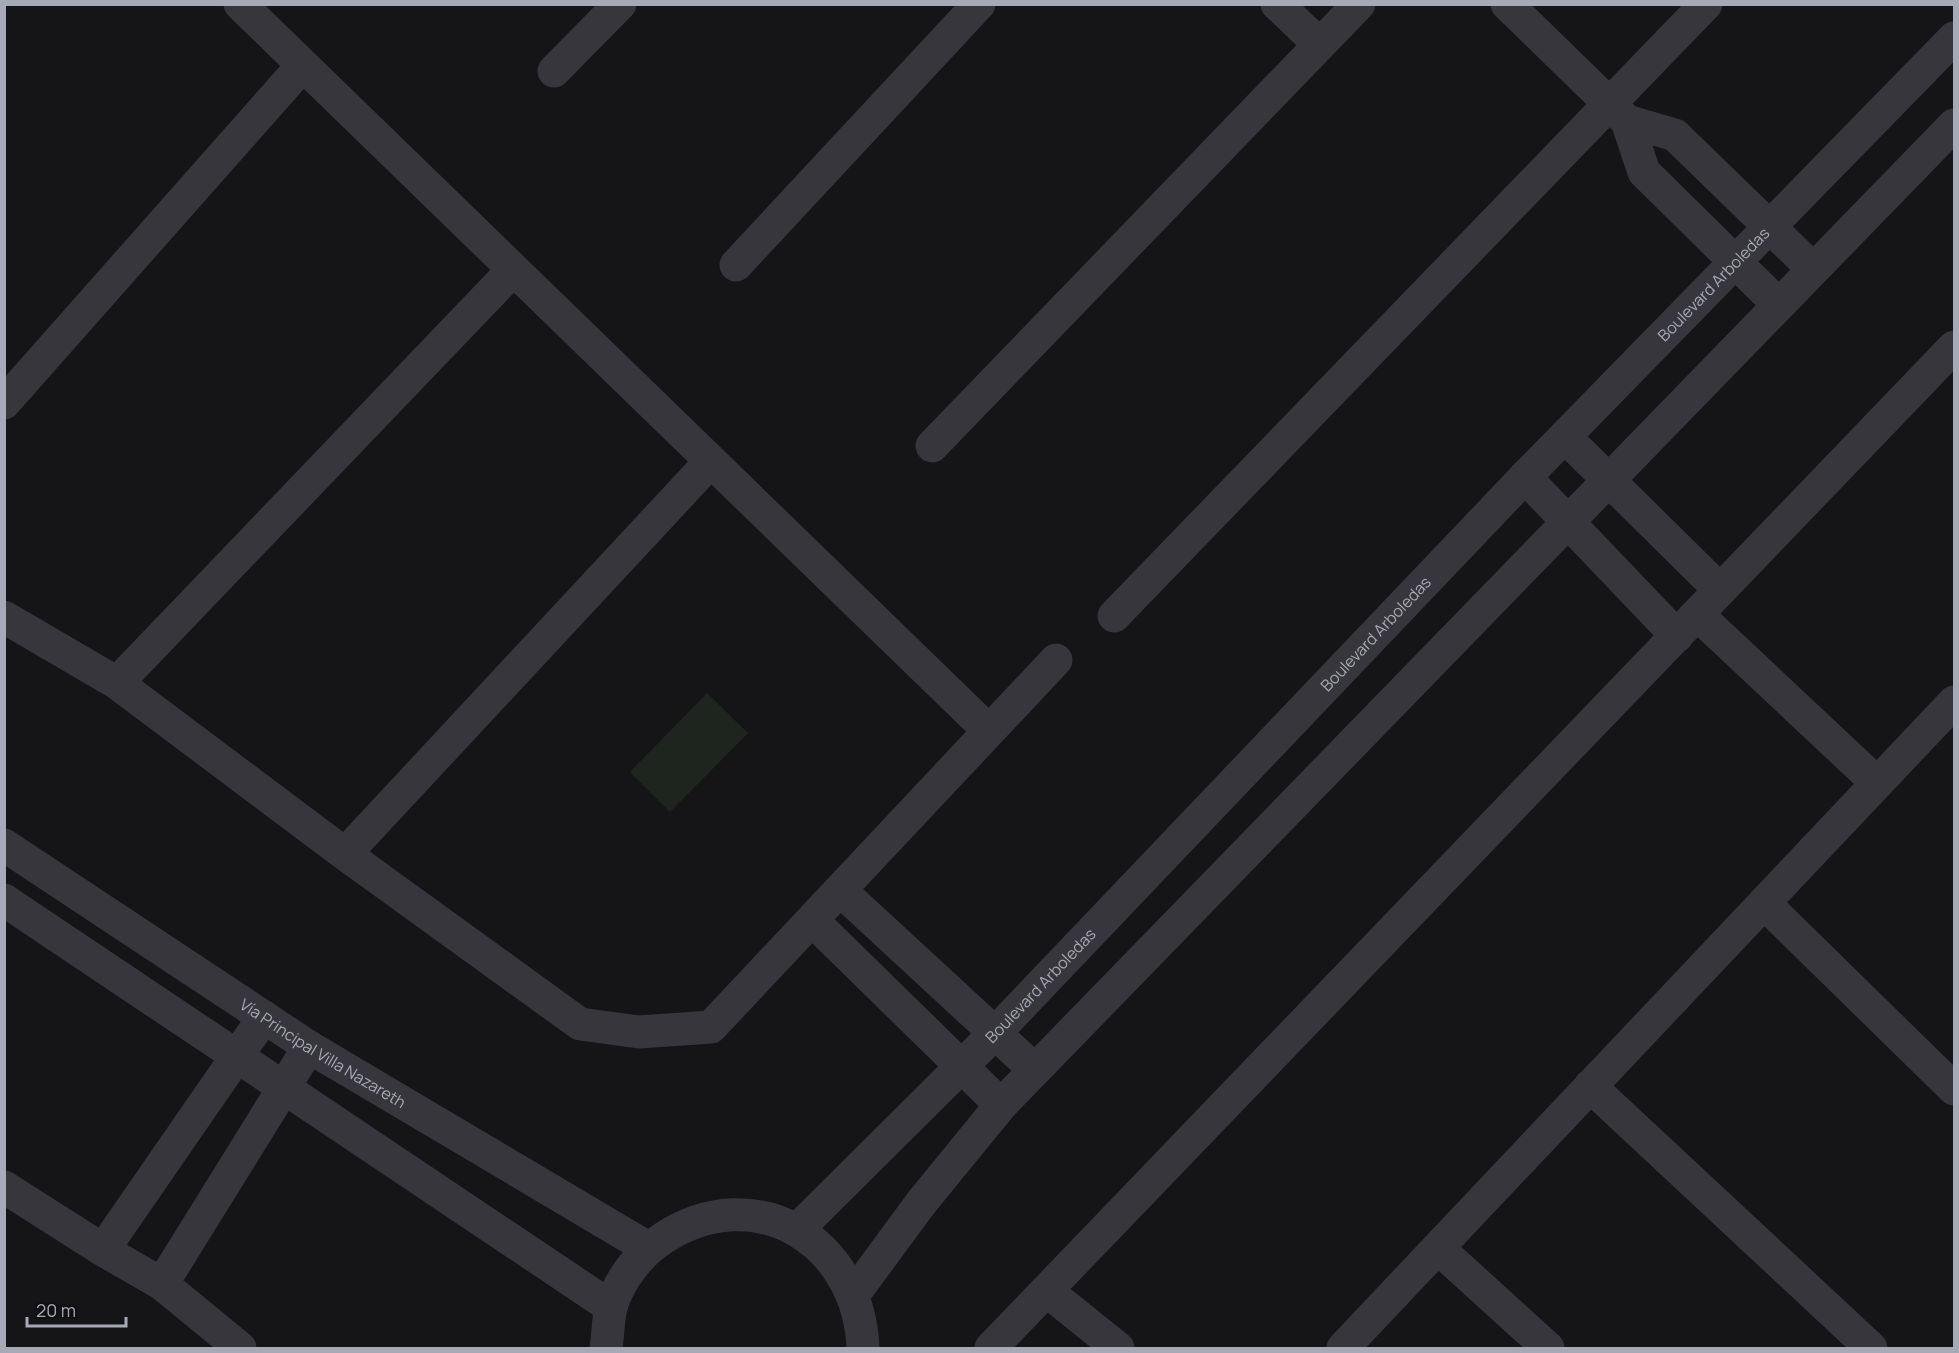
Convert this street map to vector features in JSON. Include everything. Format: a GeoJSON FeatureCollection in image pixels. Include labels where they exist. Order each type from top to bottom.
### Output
{"type":"FeatureCollection","features":[{"type":"Feature","properties":{"kind":"street"},"geometry":{"type":"LineString","coordinates":[[240,4],[989,731]]}},
{"type":"Feature","properties":{"kind":"street"},"geometry":{"type":"LineString","coordinates":[[554,71],[620,4]]}},
{"type":"Feature","properties":{"kind":"street"},"geometry":{"type":"LineString","coordinates":[[736,265],[979,4]]}},
{"type":"Feature","properties":{"kind":"street"},"geometry":{"type":"LineString","coordinates":[[1277,4],[1319,44]]}},
{"type":"Feature","properties":{"kind":"street"},"geometry":{"type":"LineString","coordinates":[[933,446],[1359,4]]}},
{"type":"Feature","properties":{"kind":"street"},"geometry":{"type":"LineString","coordinates":[[1507,4],[1618,113],[1644,172],[1778,304]]}},
{"type":"Feature","properties":{"kind":"street"},"geometry":{"type":"LineString","coordinates":[[1114,616],[1618,113],[1706,4]]}},
{"type":"Feature","properties":{"kind":"street","name":"Boulevard Arboledas"},"geometry":{"type":"LineString","coordinates":[[797,1230],[962,1067],[1525,477],[1954,38]]}},
{"type":"Feature","properties":{"kind":"street"},"geometry":{"type":"LineString","coordinates":[[4,403],[303,65]]}},
{"type":"Feature","properties":{"kind":"street"},"geometry":{"type":"LineString","coordinates":[[1618,113],[1675,135],[1813,269]]}},
{"type":"Feature","properties":{"kind":"street"},"geometry":{"type":"LineString","coordinates":[[854,1294],[921,1203],[1001,1105],[1954,125]]}},
{"type":"Feature","properties":{"kind":"street"},"geometry":{"type":"LineString","coordinates":[[117,683],[513,270]]}},
{"type":"Feature","properties":{"kind":"street"},"geometry":{"type":"LineString","coordinates":[[991,1348],[1954,347]]}},
{"type":"Feature","properties":{"kind":"street"},"geometry":{"type":"LineString","coordinates":[[1565,437],[1720,590]]}},
{"type":"Feature","properties":{"kind":"street"},"geometry":{"type":"LineString","coordinates":[[345,854],[711,461]]}},
{"type":"Feature","properties":{"kind":"street"},"geometry":{"type":"LineString","coordinates":[[1525,477],[1568,522],[1687,625],[1877,783]]}},
{"type":"Feature","properties":{"kind":"street"},"geometry":{"type":"LineString","coordinates":[[4,617],[117,683],[345,854],[580,1024],[639,1032],[711,1027],[1056,660]]}},
{"type":"Feature","properties":{"kind":"street"},"geometry":{"type":"LineString","coordinates":[[1343,1348],[1954,702]]}},
{"type":"Feature","properties":{"kind":"street","name":"Vía Principal Villa Nazareth"},"geometry":{"type":"LineString","coordinates":[[4,845],[309,1047],[648,1248]]}},
{"type":"Feature","properties":{"kind":"street"},"geometry":{"type":"LineString","coordinates":[[840,890],[1035,1070]]}},
{"type":"Feature","properties":{"kind":"street"},"geometry":{"type":"LineString","coordinates":[[4,900],[611,1307]]}},
{"type":"Feature","properties":{"kind":"street"},"geometry":{"type":"LineString","coordinates":[[1764,903],[1954,1089]]}},
{"type":"Feature","properties":{"kind":"street"},"geometry":{"type":"LineString","coordinates":[[812,920],[1001,1105]]}},
{"type":"Feature","properties":{"kind":"street"},"geometry":{"type":"LineString","coordinates":[[103,1250],[264,1017]]}},
{"type":"Feature","properties":{"kind":"street"},"geometry":{"type":"LineString","coordinates":[[162,1284],[309,1047]]}},
{"type":"Feature","properties":{"kind":"street"},"geometry":{"type":"LineString","coordinates":[[1590,1086],[1871,1348]]}},
{"type":"Feature","properties":{"kind":"street"},"geometry":{"type":"LineString","coordinates":[[5,1188],[162,1284],[240,1348]]}},
{"type":"Feature","properties":{"kind":"street"},"geometry":{"type":"LineString","coordinates":[[606,1348],[611,1307],[626,1276],[648,1248],[681,1226],[720,1216],[760,1217],[797,1230],[821,1247],[840,1269],[854,1294],[862,1324],[863,1348]]}},
{"type":"Feature","properties":{"kind":"street"},"geometry":{"type":"LineString","coordinates":[[1438,1248],[1548,1348]]}},
{"type":"Feature","properties":{"kind":"street"},"geometry":{"type":"LineString","coordinates":[[1047,1291],[1118,1348]]}},
{"type":"Feature","properties":{"kind":"shaded area"},"geometry":{"type":"Polygon","coordinates":[[[707,693],[748,733],[670,812],[630,772],[707,693]]]}}]}
